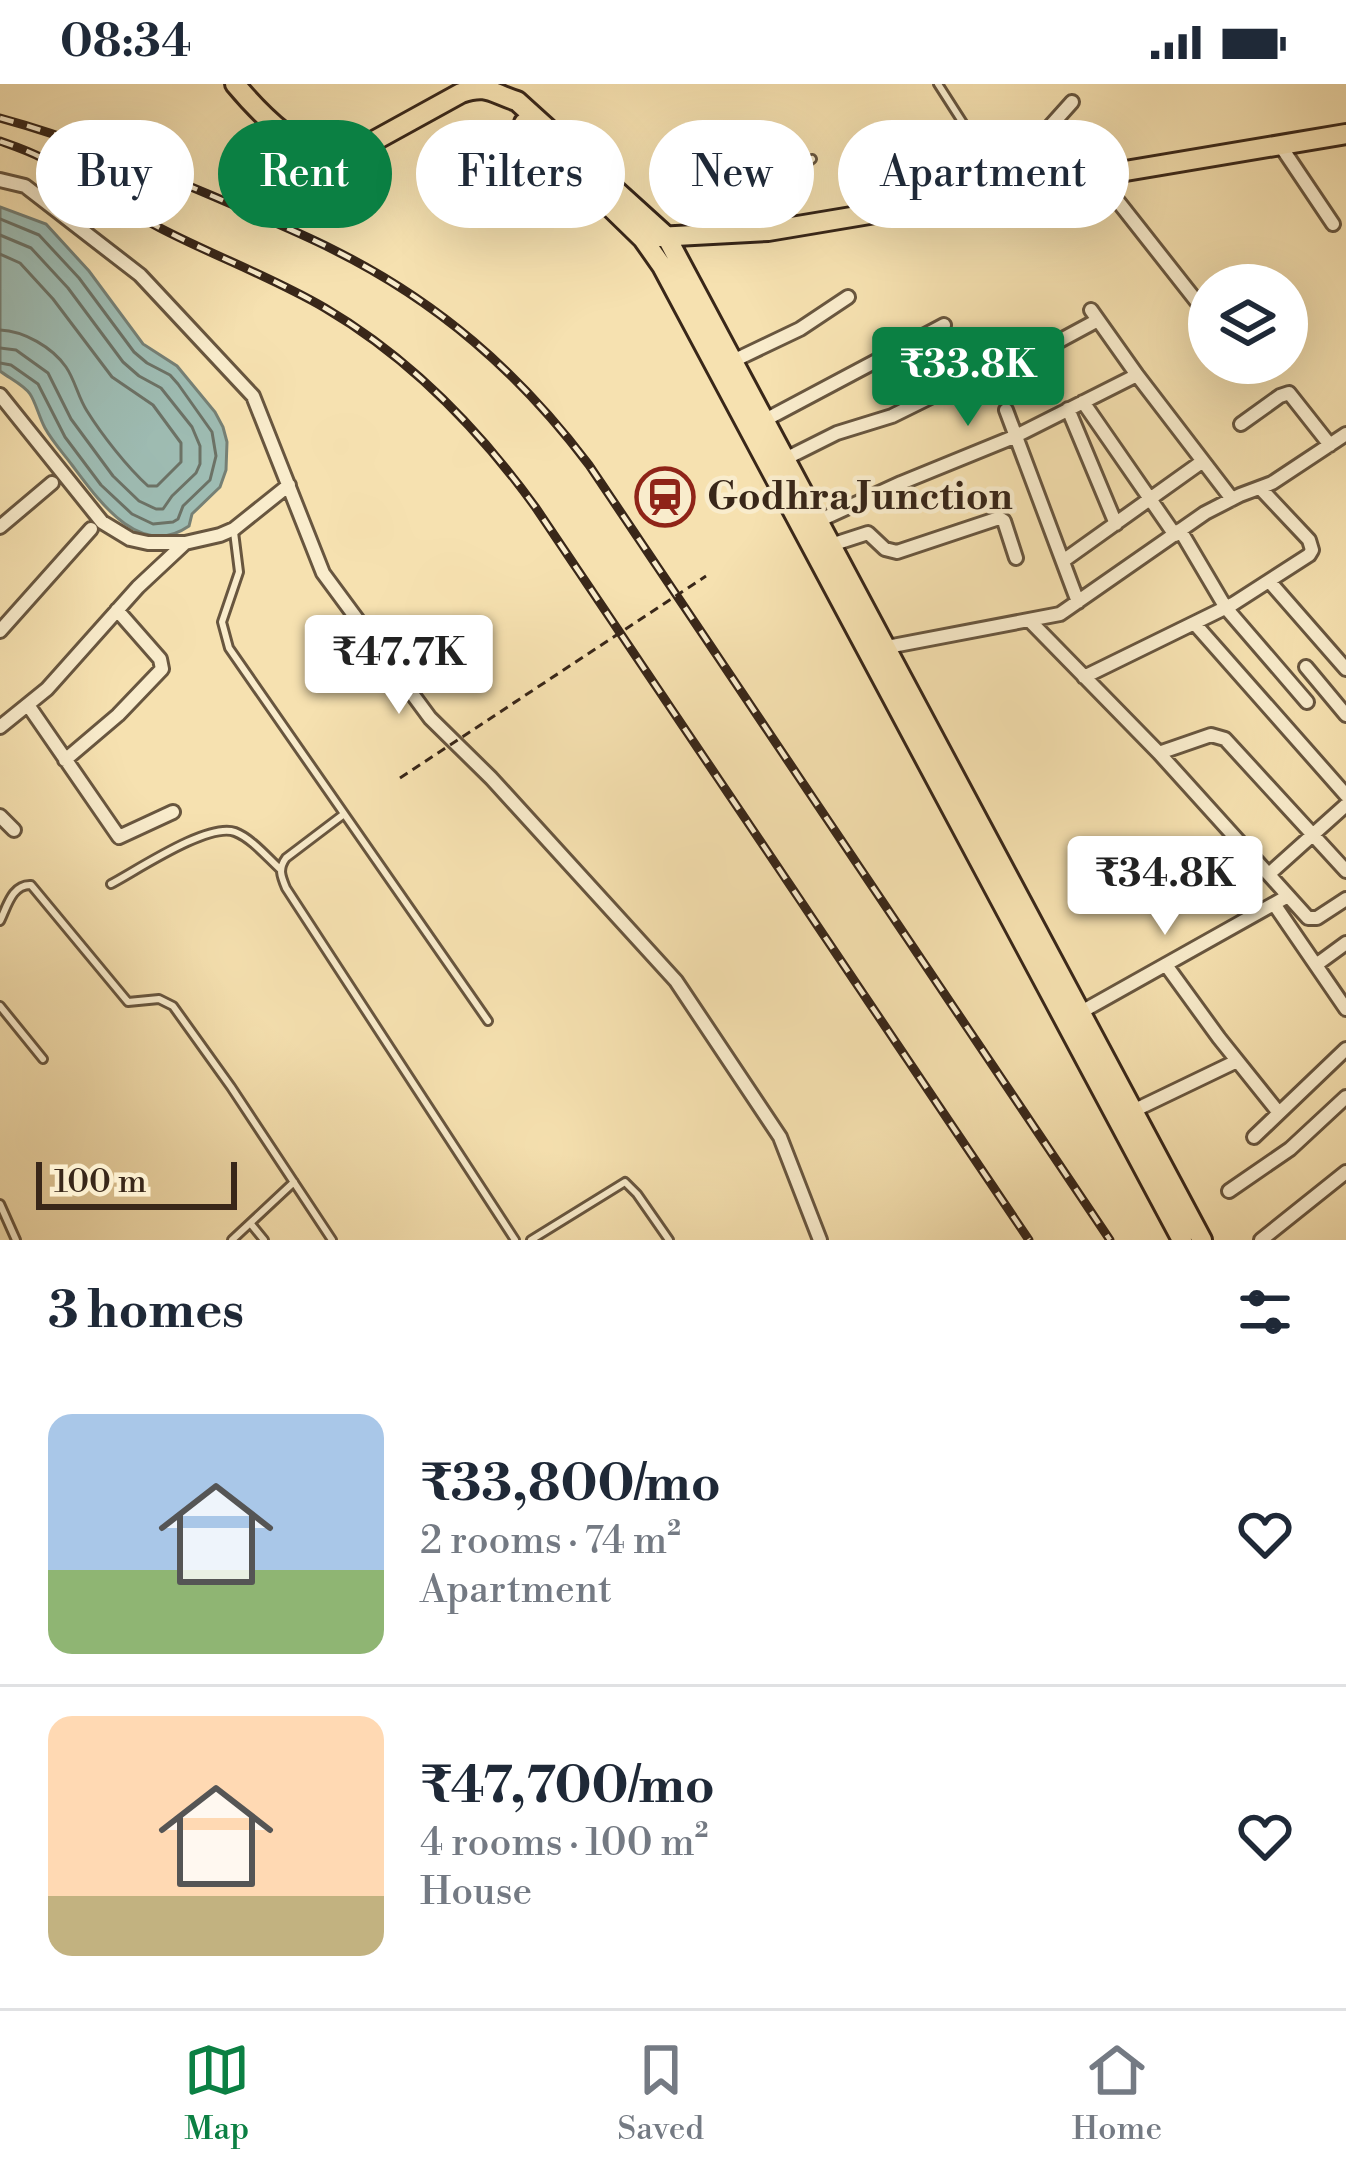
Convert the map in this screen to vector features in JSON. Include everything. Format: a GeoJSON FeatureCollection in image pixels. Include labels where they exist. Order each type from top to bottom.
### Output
{"type":"FeatureCollection","features":[{"type":"Feature","properties":{"kind":"main road"},"geometry":{"type":"LineString","coordinates":[[235,84],[266,120]]}},
{"type":"Feature","properties":{"kind":"main road"},"geometry":{"type":"LineString","coordinates":[[250,84],[280,120]]}},
{"type":"Feature","properties":{"kind":"main road"},"geometry":{"type":"LineString","coordinates":[[392,132],[477,87],[492,90],[517,101],[666,236],[670,263],[1073,1017],[1182,1240]]}},
{"type":"Feature","properties":{"kind":"main road"},"geometry":{"type":"LineString","coordinates":[[502,97],[510,110],[670,263],[733,361],[831,545],[877,650]]}},
{"type":"Feature","properties":{"kind":"main road"},"geometry":{"type":"LineString","coordinates":[[1129,171],[1346,134]]}},
{"type":"Feature","properties":{"kind":"main road"},"geometry":{"type":"LineString","coordinates":[[643,239],[760,231],[838,218]]}},
{"type":"Feature","properties":{"kind":"main road"},"geometry":{"type":"LineString","coordinates":[[670,263],[721,233]]}},
{"type":"Feature","properties":{"kind":"main road"},"geometry":{"type":"LineString","coordinates":[[1073,1017],[1133,1111],[1202,1240]]}},
{"type":"Feature","properties":{"kind":"street"},"geometry":{"type":"LineString","coordinates":[[1056,120],[1072,103]]}},
{"type":"Feature","properties":{"kind":"street"},"geometry":{"type":"LineString","coordinates":[[1280,145],[1333,224]]}},
{"type":"Feature","properties":{"kind":"street"},"geometry":{"type":"LineString","coordinates":[[0,180],[25,186],[140,275],[253,396],[323,573],[430,718],[676,981],[780,1137],[820,1240]]}},
{"type":"Feature","properties":{"kind":"street"},"geometry":{"type":"LineString","coordinates":[[1129,215],[1188,290]]}},
{"type":"Feature","properties":{"kind":"street"},"geometry":{"type":"LineString","coordinates":[[733,361],[800,329],[848,297]]}},
{"type":"Feature","properties":{"kind":"street"},"geometry":{"type":"LineString","coordinates":[[1035,354],[1094,315],[1232,499]]}},
{"type":"Feature","properties":{"kind":"street"},"geometry":{"type":"LineString","coordinates":[[765,421],[944,325]]}},
{"type":"Feature","properties":{"kind":"street"},"geometry":{"type":"LineString","coordinates":[[785,459],[844,430],[876,423],[981,372]]}},
{"type":"Feature","properties":{"kind":"street"},"geometry":{"type":"LineString","coordinates":[[818,521],[1016,436],[1137,375]]}},
{"type":"Feature","properties":{"kind":"street"},"geometry":{"type":"LineString","coordinates":[[1241,424],[1289,393],[1330,446]]}},
{"type":"Feature","properties":{"kind":"street"},"geometry":{"type":"LineString","coordinates":[[0,395],[102,522],[130,539],[185,543],[220,535],[289,485]]}},
{"type":"Feature","properties":{"kind":"street"},"geometry":{"type":"LineString","coordinates":[[1083,402],[1226,608],[1307,702]]}},
{"type":"Feature","properties":{"kind":"street"},"geometry":{"type":"LineString","coordinates":[[1006,410],[1078,602]]}},
{"type":"Feature","properties":{"kind":"street"},"geometry":{"type":"LineString","coordinates":[[1068,410],[1116,524]]}},
{"type":"Feature","properties":{"kind":"street"},"geometry":{"type":"LineString","coordinates":[[877,650],[1060,614],[1232,499],[1272,484],[1346,434]]}},
{"type":"Feature","properties":{"kind":"street"},"geometry":{"type":"LineString","coordinates":[[1063,561],[1203,461]]}},
{"type":"Feature","properties":{"kind":"street"},"geometry":{"type":"LineString","coordinates":[[0,527],[52,483]]}},
{"type":"Feature","properties":{"kind":"street"},"geometry":{"type":"LineString","coordinates":[[1084,677],[1226,608],[1309,554],[1312,544],[1260,488]]}},
{"type":"Feature","properties":{"kind":"street"},"geometry":{"type":"LineString","coordinates":[[831,545],[864,532],[885,549],[897,552],[999,518],[1016,558]]}},
{"type":"Feature","properties":{"kind":"street"},"geometry":{"type":"LineString","coordinates":[[0,631],[91,529]]}},
{"type":"Feature","properties":{"kind":"street"},"geometry":{"type":"LineString","coordinates":[[0,728],[47,689],[137,587],[185,543]]}},
{"type":"Feature","properties":{"kind":"street"},"geometry":{"type":"LineString","coordinates":[[1269,580],[1346,670],[1326,690]]}},
{"type":"Feature","properties":{"kind":"street"},"geometry":{"type":"LineString","coordinates":[[65,760],[162,669],[160,659],[117,610]]}},
{"type":"Feature","properties":{"kind":"street"},"geometry":{"type":"LineString","coordinates":[[1029,620],[1312,919],[1346,899]]}},
{"type":"Feature","properties":{"kind":"street"},"geometry":{"type":"LineString","coordinates":[[1195,624],[1346,795]]}},
{"type":"Feature","properties":{"kind":"street"},"geometry":{"type":"LineString","coordinates":[[1306,667],[1346,715]]}},
{"type":"Feature","properties":{"kind":"street"},"geometry":{"type":"LineString","coordinates":[[28,705],[118,837],[173,812]]}},
{"type":"Feature","properties":{"kind":"street"},"geometry":{"type":"LineString","coordinates":[[1159,753],[1211,735],[1225,740],[1346,871]]}},
{"type":"Feature","properties":{"kind":"street"},"geometry":{"type":"LineString","coordinates":[[1269,874],[1346,806]]}},
{"type":"Feature","properties":{"kind":"street"},"geometry":{"type":"LineString","coordinates":[[0,816],[14,830]]}},
{"type":"Feature","properties":{"kind":"street"},"geometry":{"type":"LineString","coordinates":[[1073,1017],[1288,896]]}},
{"type":"Feature","properties":{"kind":"street"},"geometry":{"type":"LineString","coordinates":[[1274,904],[1346,1009]]}},
{"type":"Feature","properties":{"kind":"street"},"geometry":{"type":"LineString","coordinates":[[1316,965],[1346,943]]}},
{"type":"Feature","properties":{"kind":"street"},"geometry":{"type":"LineString","coordinates":[[1166,965],[1280,1113]]}},
{"type":"Feature","properties":{"kind":"street"},"geometry":{"type":"LineString","coordinates":[[1254,1137],[1346,1049]]}},
{"type":"Feature","properties":{"kind":"street"},"geometry":{"type":"LineString","coordinates":[[1133,1111],[1238,1061]]}},
{"type":"Feature","properties":{"kind":"street"},"geometry":{"type":"LineString","coordinates":[[1229,1191],[1290,1149],[1346,1097]]}},
{"type":"Feature","properties":{"kind":"street"},"geometry":{"type":"LineString","coordinates":[[1261,1240],[1346,1172]]}},
{"type":"Feature","properties":{"kind":"lane"},"geometry":{"type":"LineString","coordinates":[[938,84],[961,120]]}},
{"type":"Feature","properties":{"kind":"lane"},"geometry":{"type":"LineString","coordinates":[[234,529],[239,572],[222,622],[229,648],[488,1021]]}},
{"type":"Feature","properties":{"kind":"lane"},"geometry":{"type":"LineString","coordinates":[[280,869],[286,858],[344,814]]}},
{"type":"Feature","properties":{"kind":"lane"},"geometry":{"type":"LineString","coordinates":[[111,884],[219,830],[232,830],[245,838],[280,869],[286,888],[515,1240]]}},
{"type":"Feature","properties":{"kind":"lane"},"geometry":{"type":"LineString","coordinates":[[0,921],[16,890],[31,885],[128,1002],[160,999],[172,1006],[332,1240]]}},
{"type":"Feature","properties":{"kind":"lane"},"geometry":{"type":"LineString","coordinates":[[0,1006],[43,1059]]}},
{"type":"Feature","properties":{"kind":"lane"},"geometry":{"type":"LineString","coordinates":[[232,1240],[294,1182]]}},
{"type":"Feature","properties":{"kind":"lane"},"geometry":{"type":"LineString","coordinates":[[531,1240],[625,1183],[669,1240]]}},
{"type":"Feature","properties":{"kind":"lane"},"geometry":{"type":"LineString","coordinates":[[0,1204],[16,1240]]}},
{"type":"Feature","properties":{"kind":"lane"},"geometry":{"type":"LineString","coordinates":[[251,1224],[264,1240]]}},
{"type":"Feature","properties":{"kind":"path"},"geometry":{"type":"LineString","coordinates":[[400,778],[706,576]]}},
{"type":"Feature","properties":{"kind":"water"},"geometry":{"type":"Polygon","coordinates":[[[0,207],[36,220],[36,228],[50,228],[89,271],[143,344],[177,366],[215,412],[227,442],[220,487],[192,514],[189,526],[171,535],[138,531],[122,522],[95,494],[54,442],[27,391],[0,371],[0,207]]]}},
{"type":"Feature","properties":{"kind":"railway"},"geometry":{"type":"LineString","coordinates":[[0,118],[135,164],[332,249],[441,315],[534,399],[589,465],[1110,1240]]}},
{"type":"Feature","properties":{"kind":"railway"},"geometry":{"type":"LineString","coordinates":[[0,141],[57,166],[160,228],[325,308],[386,349],[467,423],[536,508],[1029,1240]]}},
{"type":"Feature","properties":{"kind":"place","name":"Godhra Junction"},"geometry":{"type":"Point","coordinates":[665,497]}}]}
